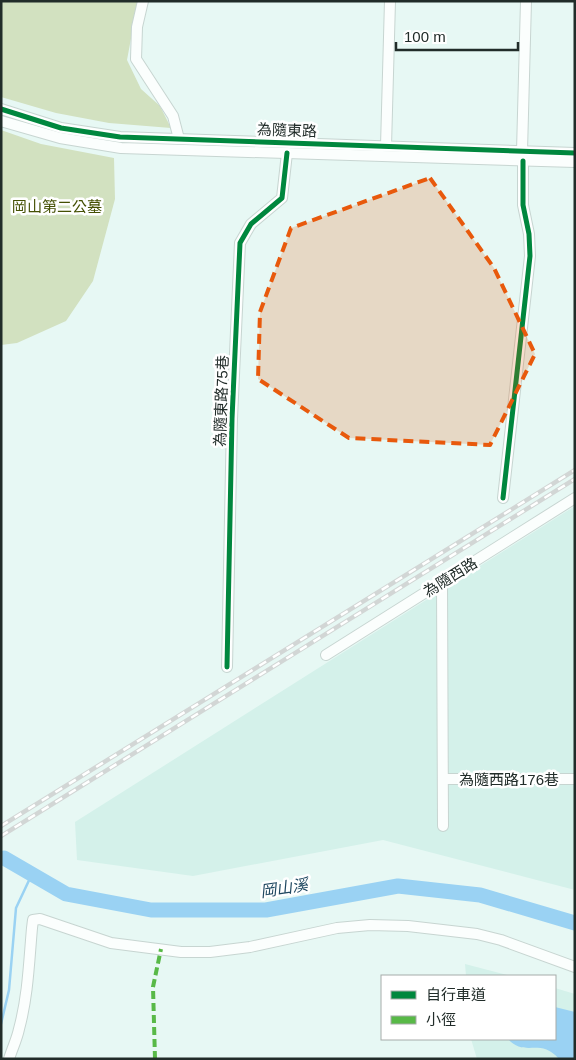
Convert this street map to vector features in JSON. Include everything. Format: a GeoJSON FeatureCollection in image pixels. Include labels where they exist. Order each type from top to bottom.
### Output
{"type":"FeatureCollection","features":[{"type":"Feature","properties":{"kind":"street"},"geometry":{"type":"LineString","coordinates":[[143,1],[137,27],[136,59],[173,116],[179,139]]}},
{"type":"Feature","properties":{"kind":"street"},"geometry":{"type":"LineString","coordinates":[[386,146],[390,1]]}},
{"type":"Feature","properties":{"kind":"street"},"geometry":{"type":"LineString","coordinates":[[503,498],[530,256],[529,234],[523,205],[526,1]]}},
{"type":"Feature","properties":{"kind":"street","name":"為隨東路"},"geometry":{"type":"LineString","coordinates":[[1,109],[61,128],[120,137],[386,146],[523,156],[575,162]]}},
{"type":"Feature","properties":{"kind":"street","name":"為隨東路"},"geometry":{"type":"LineString","coordinates":[[1,121],[60,138],[121,148],[286,153],[523,156],[575,153]]}},
{"type":"Feature","properties":{"kind":"street","name":"為隨東路75巷"},"geometry":{"type":"LineString","coordinates":[[227,667],[232,419],[240,243],[251,224],[282,198],[286,153]]}},
{"type":"Feature","properties":{"kind":"street","name":"為隨西路"},"geometry":{"type":"LineString","coordinates":[[326,655],[575,498]]}},
{"type":"Feature","properties":{"kind":"street"},"geometry":{"type":"LineString","coordinates":[[442,582],[443,826]]}},
{"type":"Feature","properties":{"kind":"street","name":"為隨西路176巷"},"geometry":{"type":"LineString","coordinates":[[443,779],[575,779]]}},
{"type":"Feature","properties":{"kind":"street"},"geometry":{"type":"LineString","coordinates":[[9,1059],[19,1031],[24,1007],[33,920],[40,919],[111,942],[181,952],[210,952],[250,947],[302,934],[370,924],[408,926],[477,934],[501,940],[575,967]]}},
{"type":"Feature","properties":{"kind":"highlighted area"},"geometry":{"type":"Polygon","coordinates":[[[430,178],[494,268],[535,354],[490,445],[349,438],[258,379],[260,312],[291,228],[430,178]]]}},
{"type":"Feature","properties":{"kind":"shaded area"},"geometry":{"type":"Polygon","coordinates":[[[575,506],[575,890],[383,840],[193,876],[77,860],[75,822],[575,506]]]}},
{"type":"Feature","properties":{"kind":"shaded area"},"geometry":{"type":"Polygon","coordinates":[[[465,964],[507,975],[466,975],[465,964]]]}},
{"type":"Feature","properties":{"kind":"shaded area"},"geometry":{"type":"Polygon","coordinates":[[[556,988],[575,994],[575,1059],[477,1059],[471,1040],[556,1040],[556,988]]]}},
{"type":"Feature","properties":{"kind":"green space"},"geometry":{"type":"Polygon","coordinates":[[[1,1],[138,1],[127,60],[141,89],[160,106],[171,128],[109,123],[56,113],[1,97],[1,1]]]}},
{"type":"Feature","properties":{"kind":"green space","name":"岡山第二公墓"},"geometry":{"type":"Polygon","coordinates":[[[1,130],[41,144],[114,158],[115,199],[93,281],[66,321],[17,343],[1,345],[1,130]]]}},
{"type":"Feature","properties":{"kind":"water"},"geometry":{"type":"Polygon","coordinates":[[[556,1007],[575,1012],[575,1059],[559,1059],[545,1049],[520,1047],[509,1040],[556,1040],[556,1007]]]}},
{"type":"Feature","properties":{"kind":"waterway","name":"岡山溪"},"geometry":{"type":"LineString","coordinates":[[1,853],[4,858]]}},
{"type":"Feature","properties":{"kind":"waterway","name":"岡山溪"},"geometry":{"type":"LineString","coordinates":[[4,858],[66,894],[151,910],[266,910],[398,886],[480,895],[575,923]]}},
{"type":"Feature","properties":{"kind":"waterway"},"geometry":{"type":"LineString","coordinates":[[1,1024],[9,990],[16,908],[32,874]]}},
{"type":"Feature","properties":{"kind":"railway"},"geometry":{"type":"LineString","coordinates":[[1,826],[575,470]]}},
{"type":"Feature","properties":{"kind":"railway"},"geometry":{"type":"LineString","coordinates":[[1,836],[575,479]]}},
{"type":"Feature","properties":{"kind":"marked path"},"geometry":{"type":"LineString","coordinates":[[155,1059],[153,987],[161,949]]}},
{"type":"Feature","properties":{"kind":"cycle path"},"geometry":{"type":"LineString","coordinates":[[1,109],[61,128],[120,137],[575,153]]}},
{"type":"Feature","properties":{"kind":"cycle path"},"geometry":{"type":"LineString","coordinates":[[227,667],[232,419],[240,243],[251,224],[282,198],[287,153]]}},
{"type":"Feature","properties":{"kind":"cycle path"},"geometry":{"type":"LineString","coordinates":[[503,498],[530,256],[529,234],[523,205],[523,161]]}}]}
